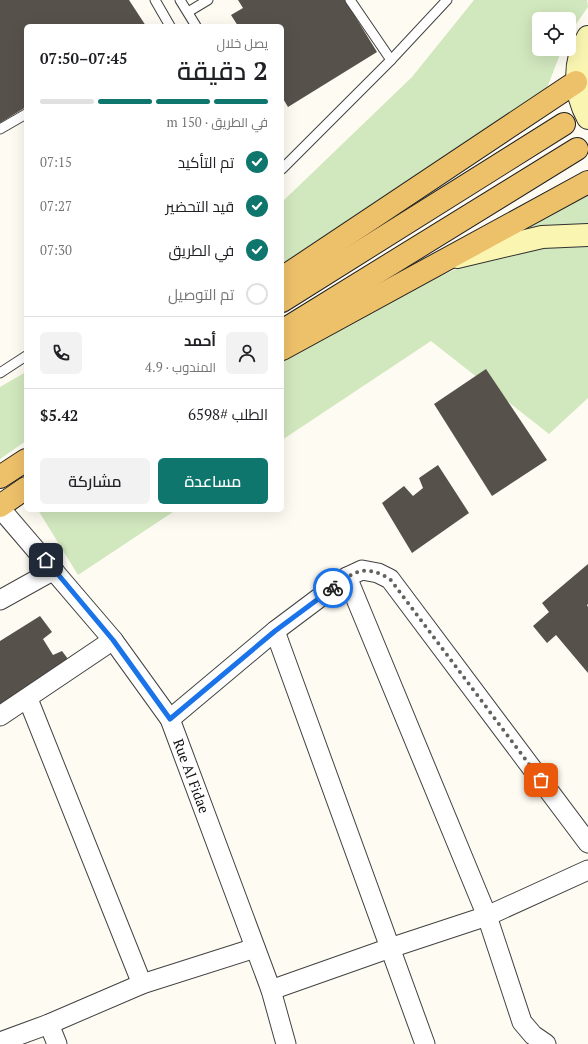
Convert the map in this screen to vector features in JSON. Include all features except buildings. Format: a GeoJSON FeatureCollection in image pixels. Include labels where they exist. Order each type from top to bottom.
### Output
{"type":"FeatureCollection","features":[{"type":"Feature","properties":{"kind":"highway"},"geometry":{"type":"LineString","coordinates":[[284,277],[576,82]]}},
{"type":"Feature","properties":{"kind":"highway"},"geometry":{"type":"LineString","coordinates":[[284,300],[564,124]]}},
{"type":"Feature","properties":{"kind":"highway"},"geometry":{"type":"LineString","coordinates":[[284,330],[577,149]]}},
{"type":"Feature","properties":{"kind":"highway"},"geometry":{"type":"LineString","coordinates":[[284,348],[588,182]]}},
{"type":"Feature","properties":{"kind":"highway"},"geometry":{"type":"LineString","coordinates":[[0,477],[24,461]]}},
{"type":"Feature","properties":{"kind":"highway"},"geometry":{"type":"LineString","coordinates":[[0,507],[24,489]]}},
{"type":"Feature","properties":{"kind":"main road"},"geometry":{"type":"LineString","coordinates":[[588,37],[578,60],[576,82],[582,107],[588,118]]}},
{"type":"Feature","properties":{"kind":"main road"},"geometry":{"type":"LineString","coordinates":[[444,260],[542,237],[588,235]]}},
{"type":"Feature","properties":{"kind":"street","name":"Rue Al Fidae"},"geometry":{"type":"LineString","coordinates":[[0,507],[113,640],[170,719],[272,990],[286,1044]]}},
{"type":"Feature","properties":{"kind":"street"},"geometry":{"type":"LineString","coordinates":[[0,600],[54,570]]}},
{"type":"Feature","properties":{"kind":"street"},"geometry":{"type":"LineString","coordinates":[[170,719],[275,631],[347,576],[362,570],[378,573],[390,579],[588,843]]}},
{"type":"Feature","properties":{"kind":"street"},"geometry":{"type":"LineString","coordinates":[[347,576],[488,916],[522,1022],[533,1035],[546,1044]]}},
{"type":"Feature","properties":{"kind":"street"},"geometry":{"type":"LineString","coordinates":[[275,631],[425,1044]]}},
{"type":"Feature","properties":{"kind":"street"},"geometry":{"type":"LineString","coordinates":[[0,716],[28,699],[113,640]]}},
{"type":"Feature","properties":{"kind":"street"},"geometry":{"type":"LineString","coordinates":[[28,699],[142,984]]}},
{"type":"Feature","properties":{"kind":"street"},"geometry":{"type":"LineString","coordinates":[[272,990],[390,948],[488,916],[588,870]]}},
{"type":"Feature","properties":{"kind":"street"},"geometry":{"type":"LineString","coordinates":[[0,1042],[49,1024],[142,984],[255,948]]}},
{"type":"Feature","properties":{"kind":"street"},"geometry":{"type":"LineString","coordinates":[[49,1024],[57,1044]]}},
{"type":"Feature","properties":{"kind":"lane"},"geometry":{"type":"LineString","coordinates":[[155,0],[167,24]]}},
{"type":"Feature","properties":{"kind":"lane"},"geometry":{"type":"LineString","coordinates":[[180,0],[195,24]]}},
{"type":"Feature","properties":{"kind":"lane"},"geometry":{"type":"LineString","coordinates":[[188,12],[208,0]]}},
{"type":"Feature","properties":{"kind":"lane"},"geometry":{"type":"LineString","coordinates":[[350,0],[391,60]]}},
{"type":"Feature","properties":{"kind":"lane"},"geometry":{"type":"LineString","coordinates":[[284,166],[391,60],[447,0]]}},
{"type":"Feature","properties":{"kind":"lane"},"geometry":{"type":"LineString","coordinates":[[0,129],[24,115]]}},
{"type":"Feature","properties":{"kind":"lane"},"geometry":{"type":"LineString","coordinates":[[0,373],[24,357]]}},
{"type":"Feature","properties":{"kind":"green space"},"geometry":{"type":"Polygon","coordinates":[[[474,0],[587,0],[588,7],[576,24],[576,12],[532,12],[532,56],[559,56],[547,88],[284,266],[284,200],[412,77],[474,0]]]}},
{"type":"Feature","properties":{"kind":"green space"},"geometry":{"type":"Polygon","coordinates":[[[588,191],[588,398],[549,434],[431,341],[284,439],[284,358],[363,310],[463,266],[529,224],[588,191]]]}},
{"type":"Feature","properties":{"kind":"green space"},"geometry":{"type":"Polygon","coordinates":[[[24,373],[24,442],[0,459],[0,387],[24,373]]]}},
{"type":"Feature","properties":{"kind":"green space"},"geometry":{"type":"Polygon","coordinates":[[[39,512],[173,512],[78,575],[39,512]]]}},
{"type":"Feature","properties":{"kind":"way so far"},"geometry":{"type":"LineString","coordinates":[[333,588],[347,576],[362,570],[378,573],[390,579],[541,780]]}},
{"type":"Feature","properties":{"kind":"route"},"geometry":{"type":"LineString","coordinates":[[46,560],[113,640],[170,719],[275,631],[333,588]]}}]}
